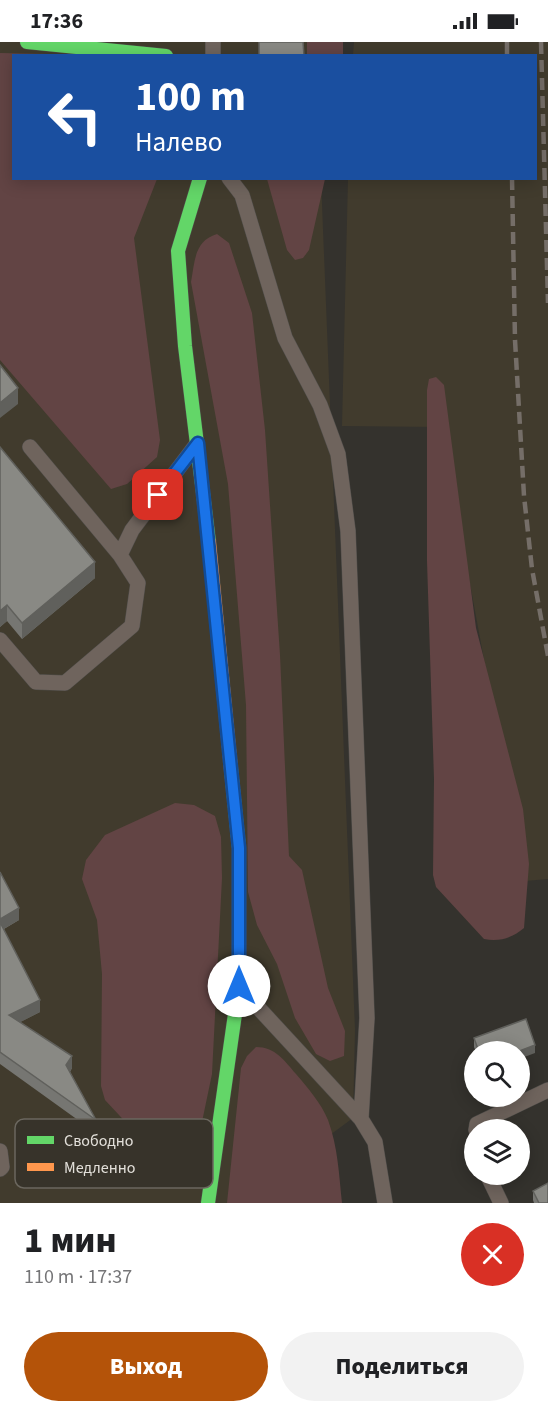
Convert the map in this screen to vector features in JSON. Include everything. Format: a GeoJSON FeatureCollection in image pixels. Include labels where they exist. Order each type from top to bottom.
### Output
{"type":"FeatureCollection","features":[{"type":"Feature","properties":{"kind":"street"},"geometry":{"type":"LineString","coordinates":[[27,42],[146,54]]}},
{"type":"Feature","properties":{"kind":"street"},"geometry":{"type":"LineString","coordinates":[[199,180],[178,251],[185,346],[198,443],[239,848],[239,986],[213,1168]]}},
{"type":"Feature","properties":{"kind":"street"},"geometry":{"type":"LineString","coordinates":[[208,1203],[210,1188]]}},
{"type":"Feature","properties":{"kind":"lane"},"geometry":{"type":"LineString","coordinates":[[231,180],[242,195],[285,338],[320,405],[338,454],[348,531],[367,1018],[361,1119]]}},
{"type":"Feature","properties":{"kind":"lane"},"geometry":{"type":"LineString","coordinates":[[120,555],[132,530],[198,443]]}},
{"type":"Feature","properties":{"kind":"lane"},"geometry":{"type":"LineString","coordinates":[[0,640],[36,682],[65,683],[132,626],[138,584],[120,555],[30,447]]}},
{"type":"Feature","properties":{"kind":"lane"},"geometry":{"type":"LineString","coordinates":[[239,986],[361,1119],[375,1142],[385,1203]]}},
{"type":"Feature","properties":{"kind":"lane"},"geometry":{"type":"LineString","coordinates":[[487,1119],[548,1090]]}},
{"type":"Feature","properties":{"kind":"lane"},"geometry":{"type":"LineString","coordinates":[[493,1185],[501,1203]]}},
{"type":"Feature","properties":{"kind":"shaded area"},"geometry":{"type":"Polygon","coordinates":[[[0,42],[316,42],[317,54],[12,54],[12,180],[321,180],[355,1030],[353,1118],[238,1203],[0,1203],[0,42]]]}},
{"type":"Feature","properties":{"kind":"shaded area"},"geometry":{"type":"Polygon","coordinates":[[[307,42],[343,42],[343,54],[307,54],[307,42]]]}},
{"type":"Feature","properties":{"kind":"shaded area"},"geometry":{"type":"Polygon","coordinates":[[[354,42],[548,42],[548,879],[525,881],[441,427],[342,426],[348,180],[537,180],[537,54],[353,54],[354,42]]]}},
{"type":"Feature","properties":{"kind":"shaded area"},"geometry":{"type":"Polygon","coordinates":[[[0,53],[49,54],[12,54],[12,180],[157,180],[134,238],[160,440],[157,457],[127,484],[111,489],[0,360],[0,53]]]}},
{"type":"Feature","properties":{"kind":"shaded area"},"geometry":{"type":"Polygon","coordinates":[[[267,180],[325,180],[309,250],[303,258],[295,260],[287,250],[267,180]]]}},
{"type":"Feature","properties":{"kind":"shaded area"},"geometry":{"type":"Polygon","coordinates":[[[217,234],[229,243],[252,313],[265,430],[280,655],[289,856],[302,870],[328,988],[345,1031],[344,1056],[330,1061],[316,1054],[295,1018],[277,964],[257,925],[248,892],[246,705],[228,484],[191,282],[195,259],[200,247],[209,237],[217,234]]]}},
{"type":"Feature","properties":{"kind":"shaded area"},"geometry":{"type":"Polygon","coordinates":[[[436,377],[444,385],[476,628],[523,809],[529,864],[524,928],[510,937],[501,939],[484,939],[436,887],[433,875],[434,779],[427,561],[427,390],[429,379],[436,377]]]}},
{"type":"Feature","properties":{"kind":"shaded area"},"geometry":{"type":"Polygon","coordinates":[[[175,803],[194,805],[215,816],[221,837],[222,878],[212,1074],[203,1119],[123,1119],[105,1100],[101,1086],[102,974],[97,920],[82,879],[86,860],[105,835],[175,803]]]}},
{"type":"Feature","properties":{"kind":"shaded area"},"geometry":{"type":"Polygon","coordinates":[[[256,1047],[269,1049],[283,1059],[310,1090],[325,1114],[336,1151],[342,1203],[227,1203],[241,1068],[247,1056],[256,1047]]]}},
{"type":"Feature","properties":{"kind":"building"},"geometry":{"type":"Polygon","coordinates":[[[259,42],[303,42],[304,54],[259,54],[259,42]]]}},
{"type":"Feature","properties":{"kind":"building"},"geometry":{"type":"Polygon","coordinates":[[[0,365],[18,388],[0,403],[0,365]]]}},
{"type":"Feature","properties":{"kind":"building"},"geometry":{"type":"Polygon","coordinates":[[[0,447],[95,562],[22,623],[7,605],[0,611],[0,447]]]}},
{"type":"Feature","properties":{"kind":"building"},"geometry":{"type":"Polygon","coordinates":[[[0,872],[19,908],[0,919],[0,872]]]}},
{"type":"Feature","properties":{"kind":"building"},"geometry":{"type":"Polygon","coordinates":[[[0,922],[40,1000],[9,1015],[72,1056],[66,1065],[95,1119],[0,1052],[0,922]]]}},
{"type":"Feature","properties":{"kind":"building"},"geometry":{"type":"Polygon","coordinates":[[[526,1019],[535,1045],[530,1047],[530,1041],[475,1041],[474,1038],[526,1019]]]}},
{"type":"Feature","properties":{"kind":"building"},"geometry":{"type":"Polygon","coordinates":[[[548,1183],[548,1203],[539,1203],[533,1191],[548,1183]]]}},
{"type":"Feature","properties":{"kind":"railway"},"geometry":{"type":"LineString","coordinates":[[507,42],[507,54]]}},
{"type":"Feature","properties":{"kind":"railway"},"geometry":{"type":"LineString","coordinates":[[541,42],[548,303]]}},
{"type":"Feature","properties":{"kind":"railway"},"geometry":{"type":"LineString","coordinates":[[512,180],[515,340],[524,496],[532,569],[548,656]]}},
{"type":"Feature","properties":{"kind":"traffic: fast"},"geometry":{"type":"LineString","coordinates":[[27,42],[146,54]]}},
{"type":"Feature","properties":{"kind":"traffic: fast"},"geometry":{"type":"LineString","coordinates":[[199,180],[178,251],[185,346],[209,542]]}},
{"type":"Feature","properties":{"kind":"traffic: fast"},"geometry":{"type":"LineString","coordinates":[[213,1168],[239,986],[239,848],[231,769]]}},
{"type":"Feature","properties":{"kind":"traffic: fast"},"geometry":{"type":"LineString","coordinates":[[208,1203],[210,1188]]}},
{"type":"Feature","properties":{"kind":"traffic: slow"},"geometry":{"type":"LineString","coordinates":[[209,542],[231,769]]}},
{"type":"Feature","properties":{"kind":"route"},"geometry":{"type":"LineString","coordinates":[[158,495],[198,443],[239,848],[239,986]]}}]}
